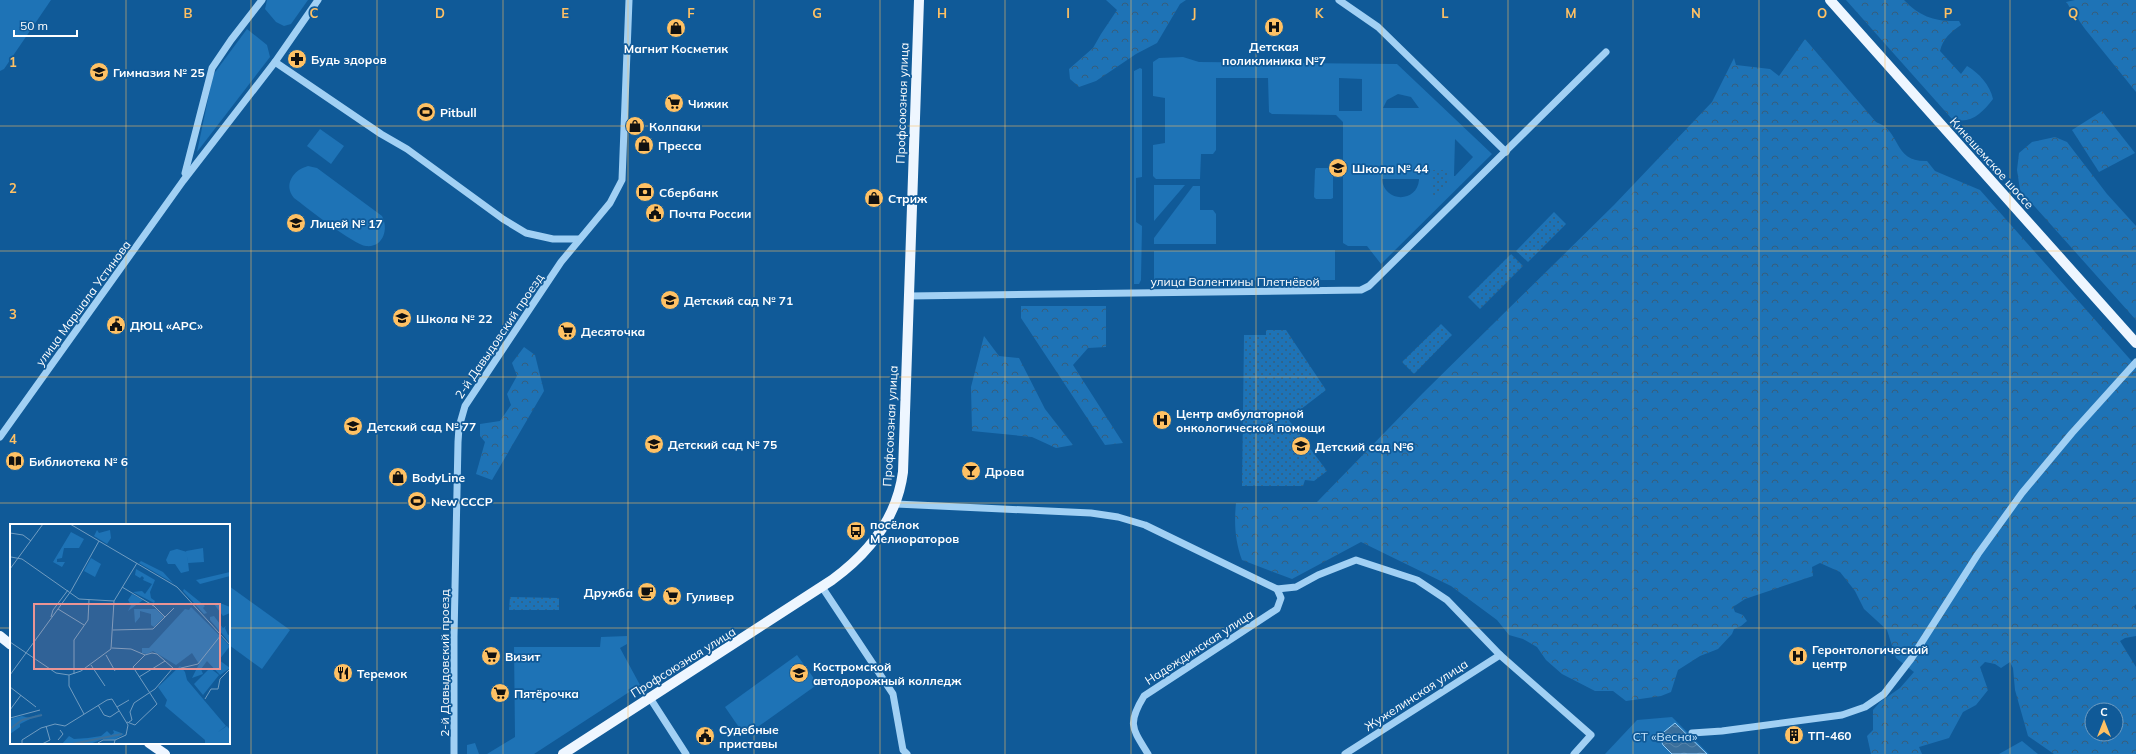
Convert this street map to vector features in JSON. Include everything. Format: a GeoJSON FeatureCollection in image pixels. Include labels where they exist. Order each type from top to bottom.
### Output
{"type":"FeatureCollection","features":[{"type":"Feature","properties":{"kind":"main road","name":"Профсоюзная улица"},"geometry":{"type":"LineString","coordinates":[[563,754],[822,587],[847,569],[877,537],[896,504],[901,489],[902,472],[919,0]]}},
{"type":"Feature","properties":{"kind":"main road","name":"Кинешемское шоссе"},"geometry":{"type":"LineString","coordinates":[[1830,0],[2136,343]]}},
{"type":"Feature","properties":{"kind":"main road"},"geometry":{"type":"LineString","coordinates":[[0,636],[10,643]]}},
{"type":"Feature","properties":{"kind":"main road"},"geometry":{"type":"LineString","coordinates":[[150,744],[165,754]]}},
{"type":"Feature","properties":{"kind":"street","name":"улица Маршала Устинова"},"geometry":{"type":"LineString","coordinates":[[183,181],[190,161],[212,68],[231,40],[262,0]]}},
{"type":"Feature","properties":{"kind":"street","name":"улица Маршала Устинова"},"geometry":{"type":"LineString","coordinates":[[0,437],[183,181],[275,62],[318,0]]}},
{"type":"Feature","properties":{"kind":"street","name":"2-й Давыдовский проезд"},"geometry":{"type":"LineString","coordinates":[[454,754],[454,637],[458,442],[461,416],[469,399],[579,239],[610,203],[622,180],[629,0]]}},
{"type":"Feature","properties":{"kind":"street"},"geometry":{"type":"LineString","coordinates":[[1339,0],[1378,27],[1506,152]]}},
{"type":"Feature","properties":{"kind":"street","name":"улица Валентины Плетнёвой"},"geometry":{"type":"LineString","coordinates":[[909,296],[1361,290],[1369,286],[1606,52]]}},
{"type":"Feature","properties":{"kind":"street"},"geometry":{"type":"LineString","coordinates":[[275,62],[381,134],[407,149],[503,219],[526,233],[553,239],[579,239]]}},
{"type":"Feature","properties":{"kind":"street"},"geometry":{"type":"LineString","coordinates":[[1692,733],[1722,731],[1842,715],[1865,707],[1884,694],[1911,659],[1978,554],[2022,493],[2072,433],[2136,362]]}},
{"type":"Feature","properties":{"kind":"street"},"geometry":{"type":"LineString","coordinates":[[896,504],[1091,514],[1118,517],[1145,525],[1277,588],[1296,587],[1356,560],[1364,561],[1417,580],[1446,600],[1500,654],[1591,735],[1574,754]]}},
{"type":"Feature","properties":{"kind":"street"},"geometry":{"type":"LineString","coordinates":[[822,587],[893,694],[903,750],[907,754]]}},
{"type":"Feature","properties":{"kind":"street","name":"Надеждинская улица"},"geometry":{"type":"LineString","coordinates":[[1148,754],[1134,731],[1134,714],[1144,696],[1277,609],[1281,598],[1277,588]]}},
{"type":"Feature","properties":{"kind":"street","name":"Жужелинская улица"},"geometry":{"type":"LineString","coordinates":[[1345,754],[1500,654]]}},
{"type":"Feature","properties":{"kind":"street"},"geometry":{"type":"LineString","coordinates":[[650,698],[686,754]]}},
{"type":"Feature","properties":{"kind":"green space"},"geometry":{"type":"Polygon","coordinates":[[[0,0],[51,0],[4,69],[0,71],[0,0]]]}},
{"type":"Feature","properties":{"kind":"green space"},"geometry":{"type":"Polygon","coordinates":[[[267,0],[308,0],[291,24],[284,26],[276,22],[265,9],[267,0]]]}},
{"type":"Feature","properties":{"kind":"green space"},"geometry":{"type":"Polygon","coordinates":[[[1106,0],[1186,0],[1180,4],[1157,43],[1136,54],[1096,81],[1079,87],[1070,79],[1069,69],[1093,48],[1117,10],[1106,0]]]}},
{"type":"Feature","properties":{"kind":"green space"},"geometry":{"type":"Polygon","coordinates":[[[1846,0],[1904,0],[1916,11],[1929,17],[1943,21],[1959,21],[1961,25],[1943,42],[1940,51],[1961,74],[1967,66],[1976,72],[1987,84],[1993,99],[1985,109],[1970,119],[1952,119],[1846,0]]]}},
{"type":"Feature","properties":{"kind":"green space"},"geometry":{"type":"Polygon","coordinates":[[[2075,0],[2136,0],[2136,92],[2085,29],[2066,2],[2075,0]]]}},
{"type":"Feature","properties":{"kind":"green space"},"geometry":{"type":"Polygon","coordinates":[[[247,29],[267,45],[270,57],[197,152],[213,75],[247,29]]]}},
{"type":"Feature","properties":{"kind":"green space"},"geometry":{"type":"Polygon","coordinates":[[[1805,39],[1876,122],[1884,126],[1890,132],[1902,151],[1908,157],[1916,160],[1927,161],[1935,171],[1980,190],[2136,366],[2136,604],[2134,607],[2136,610],[2136,636],[2125,638],[2120,641],[2136,667],[2136,754],[2054,754],[2028,736],[2015,690],[2013,668],[2010,662],[2001,668],[1995,664],[1985,662],[1980,667],[1988,690],[1976,705],[1963,712],[1949,738],[1919,747],[1922,754],[1871,754],[1867,736],[1873,730],[1873,710],[1880,702],[1900,688],[1914,672],[1896,658],[1887,630],[1864,609],[1855,591],[1840,572],[1820,563],[1812,567],[1813,576],[1745,599],[1733,607],[1735,612],[1743,615],[1747,621],[1734,629],[1732,634],[1718,649],[1700,656],[1678,670],[1671,692],[1661,696],[1626,701],[1613,691],[1595,691],[1562,674],[1546,660],[1537,647],[1523,639],[1509,635],[1497,620],[1451,586],[1361,542],[1292,579],[1242,560],[1236,532],[1236,503],[1317,502],[1423,393],[1614,205],[1712,102],[1734,58],[1736,65],[1770,69],[1779,76],[1805,39]]]}},
{"type":"Feature","properties":{"kind":"green space"},"geometry":{"type":"Polygon","coordinates":[[[1183,57],[1199,62],[1397,64],[1492,154],[1381,264],[1367,246],[1348,246],[1343,243],[1343,122],[1336,115],[1272,114],[1269,112],[1268,78],[1216,78],[1216,150],[1213,154],[1201,154],[1200,179],[1156,179],[1153,176],[1153,145],[1165,143],[1165,98],[1153,96],[1153,62],[1159,58],[1183,57]],[[1339,78],[1339,111],[1362,111],[1362,79],[1339,78]],[[1398,94],[1387,100],[1383,108],[1419,108],[1411,97],[1398,94]],[[1455,139],[1454,176],[1473,157],[1455,139]],[[1382,179],[1384,187],[1388,193],[1394,196],[1407,196],[1413,193],[1417,188],[1419,179],[1382,179]]]}},
{"type":"Feature","properties":{"kind":"green space"},"geometry":{"type":"Polygon","coordinates":[[[1140,68],[1142,69],[1142,177],[1136,178],[1136,222],[1142,226],[1141,280],[1139,284],[1134,284],[1134,71],[1140,68]]]}},
{"type":"Feature","properties":{"kind":"green space"},"geometry":{"type":"Polygon","coordinates":[[[2102,111],[2135,153],[2099,172],[2072,130],[2102,111]]]}},
{"type":"Feature","properties":{"kind":"green space"},"geometry":{"type":"Polygon","coordinates":[[[320,129],[344,146],[331,164],[307,146],[320,129]]]}},
{"type":"Feature","properties":{"kind":"green space"},"geometry":{"type":"Polygon","coordinates":[[[2055,137],[2067,142],[2107,194],[2136,226],[2136,320],[2020,190],[2017,170],[2019,153],[2032,142],[2055,137]]]}},
{"type":"Feature","properties":{"kind":"green space"},"geometry":{"type":"Polygon","coordinates":[[[308,166],[317,168],[382,216],[385,226],[384,232],[383,237],[377,244],[366,246],[360,244],[330,225],[294,198],[289,188],[291,179],[294,174],[308,166]]]}},
{"type":"Feature","properties":{"kind":"green space"},"geometry":{"type":"Polygon","coordinates":[[[1316,168],[1331,168],[1333,170],[1333,198],[1316,199],[1314,197],[1316,168]]]}},
{"type":"Feature","properties":{"kind":"green space"},"geometry":{"type":"Polygon","coordinates":[[[1432,170],[1449,170],[1449,182],[1432,198],[1432,170]]]}},
{"type":"Feature","properties":{"kind":"green space"},"geometry":{"type":"Polygon","coordinates":[[[1154,185],[1185,185],[1154,221],[1154,185]]]}},
{"type":"Feature","properties":{"kind":"green space"},"geometry":{"type":"Polygon","coordinates":[[[1193,186],[1200,186],[1200,210],[1213,210],[1216,214],[1216,244],[1154,244],[1154,238],[1193,186]]]}},
{"type":"Feature","properties":{"kind":"green space"},"geometry":{"type":"Polygon","coordinates":[[[1554,212],[1566,224],[1528,262],[1516,251],[1554,212]]]}},
{"type":"Feature","properties":{"kind":"green space"},"geometry":{"type":"Polygon","coordinates":[[[1335,250],[1335,280],[1154,281],[1154,251],[1335,250]]]}},
{"type":"Feature","properties":{"kind":"green space"},"geometry":{"type":"Polygon","coordinates":[[[1511,254],[1523,266],[1480,309],[1468,297],[1511,254]]]}},
{"type":"Feature","properties":{"kind":"green space"},"geometry":{"type":"Polygon","coordinates":[[[1021,306],[1106,306],[1106,347],[1088,348],[1073,365],[1123,443],[1105,445],[1021,318],[1021,306]]]}},
{"type":"Feature","properties":{"kind":"green space"},"geometry":{"type":"Polygon","coordinates":[[[1441,324],[1452,335],[1414,374],[1402,362],[1441,324]]]}},
{"type":"Feature","properties":{"kind":"green space"},"geometry":{"type":"Polygon","coordinates":[[[1266,330],[1286,330],[1326,390],[1288,419],[1327,471],[1314,481],[1305,480],[1303,486],[1242,486],[1244,335],[1266,335],[1266,330]]]}},
{"type":"Feature","properties":{"kind":"green space"},"geometry":{"type":"Polygon","coordinates":[[[984,336],[999,356],[1019,358],[1045,409],[1073,445],[1056,448],[1032,437],[972,431],[971,387],[984,336]]]}},
{"type":"Feature","properties":{"kind":"green space"},"geometry":{"type":"Polygon","coordinates":[[[524,347],[535,355],[544,391],[492,480],[476,474],[485,442],[480,436],[480,424],[500,421],[511,405],[507,394],[517,376],[512,363],[524,347]]]}},
{"type":"Feature","properties":{"kind":"green space"},"geometry":{"type":"Polygon","coordinates":[[[230,587],[290,630],[262,669],[230,646],[230,587]]]}},
{"type":"Feature","properties":{"kind":"green space"},"geometry":{"type":"Polygon","coordinates":[[[510,597],[559,598],[559,610],[509,610],[510,597]]]}},
{"type":"Feature","properties":{"kind":"green space"},"geometry":{"type":"Polygon","coordinates":[[[627,636],[627,644],[620,648],[640,685],[534,754],[487,754],[515,737],[514,647],[600,647],[601,637],[627,636]]]}},
{"type":"Feature","properties":{"kind":"green space"},"geometry":{"type":"Polygon","coordinates":[[[797,655],[818,684],[745,736],[725,707],[797,655]]]}},
{"type":"Feature","properties":{"kind":"green space","name":"СТ «Весна»"},"geometry":{"type":"Polygon","coordinates":[[[1672,717],[1709,754],[1605,754],[1637,720],[1672,717]]]}},
{"type":"Feature","properties":{"kind":"green space"},"geometry":{"type":"Polygon","coordinates":[[[2022,741],[2038,754],[1999,754],[2022,741]]]}},
{"type":"Feature","properties":{"kind":"green space"},"geometry":{"type":"Polygon","coordinates":[[[475,743],[479,754],[467,754],[467,745],[475,743]]]}},
{"type":"Feature","properties":{"kind":"water"},"geometry":{"type":"Polygon","coordinates":[[[1675,723],[1707,754],[1672,754],[1663,745],[1659,736],[1675,723]]]}},
{"type":"Feature","properties":{"kind":"place","name":"Детская поликлиника №7"},"geometry":{"type":"Point","coordinates":[1274,27]}},
{"type":"Feature","properties":{"kind":"place","name":"Магнит Косметик"},"geometry":{"type":"Point","coordinates":[676,28]}},
{"type":"Feature","properties":{"kind":"place","name":"Будь здоров"},"geometry":{"type":"Point","coordinates":[297,59]}},
{"type":"Feature","properties":{"kind":"place","name":"Гимназия № 25"},"geometry":{"type":"Point","coordinates":[99,72]}},
{"type":"Feature","properties":{"kind":"place","name":"Чижик"},"geometry":{"type":"Point","coordinates":[674,103]}},
{"type":"Feature","properties":{"kind":"place","name":"Pitbull"},"geometry":{"type":"Point","coordinates":[426,112]}},
{"type":"Feature","properties":{"kind":"place","name":"Колпаки"},"geometry":{"type":"Point","coordinates":[635,126]}},
{"type":"Feature","properties":{"kind":"place","name":"Пресса"},"geometry":{"type":"Point","coordinates":[644,145]}},
{"type":"Feature","properties":{"kind":"place","name":"Школа № 44"},"geometry":{"type":"Point","coordinates":[1338,168]}},
{"type":"Feature","properties":{"kind":"place","name":"Сбербанк"},"geometry":{"type":"Point","coordinates":[645,192]}},
{"type":"Feature","properties":{"kind":"place","name":"Стриж"},"geometry":{"type":"Point","coordinates":[874,198]}},
{"type":"Feature","properties":{"kind":"place","name":"Почта России"},"geometry":{"type":"Point","coordinates":[655,213]}},
{"type":"Feature","properties":{"kind":"place","name":"Лицей № 17"},"geometry":{"type":"Point","coordinates":[296,223]}},
{"type":"Feature","properties":{"kind":"place","name":"Детский сад № 71"},"geometry":{"type":"Point","coordinates":[670,300]}},
{"type":"Feature","properties":{"kind":"place","name":"Школа № 22"},"geometry":{"type":"Point","coordinates":[402,318]}},
{"type":"Feature","properties":{"kind":"place","name":"ДЮЦ «АРС»"},"geometry":{"type":"Point","coordinates":[116,325]}},
{"type":"Feature","properties":{"kind":"place","name":"Десяточка"},"geometry":{"type":"Point","coordinates":[567,331]}},
{"type":"Feature","properties":{"kind":"place","name":"Центр амбулаторной онкологической помощи"},"geometry":{"type":"Point","coordinates":[1162,420]}},
{"type":"Feature","properties":{"kind":"place","name":"Детский сад № 77"},"geometry":{"type":"Point","coordinates":[353,426]}},
{"type":"Feature","properties":{"kind":"place","name":"Детский сад № 75"},"geometry":{"type":"Point","coordinates":[654,444]}},
{"type":"Feature","properties":{"kind":"place","name":"Детский сад №6"},"geometry":{"type":"Point","coordinates":[1301,446]}},
{"type":"Feature","properties":{"kind":"place","name":"Библиотека № 6"},"geometry":{"type":"Point","coordinates":[15,461]}},
{"type":"Feature","properties":{"kind":"place","name":"Дрова"},"geometry":{"type":"Point","coordinates":[971,471]}},
{"type":"Feature","properties":{"kind":"place","name":"BodyLine"},"geometry":{"type":"Point","coordinates":[398,477]}},
{"type":"Feature","properties":{"kind":"place","name":"New СССР"},"geometry":{"type":"Point","coordinates":[417,501]}},
{"type":"Feature","properties":{"kind":"place","name":"посёлок Мелиораторов"},"geometry":{"type":"Point","coordinates":[856,531]}},
{"type":"Feature","properties":{"kind":"place","name":"Дружба"},"geometry":{"type":"Point","coordinates":[647,592]}},
{"type":"Feature","properties":{"kind":"place","name":"Гуливер"},"geometry":{"type":"Point","coordinates":[672,596]}},
{"type":"Feature","properties":{"kind":"place","name":"Визит"},"geometry":{"type":"Point","coordinates":[491,656]}},
{"type":"Feature","properties":{"kind":"place","name":"Геронтологический центр"},"geometry":{"type":"Point","coordinates":[1798,656]}},
{"type":"Feature","properties":{"kind":"place","name":"Теремок"},"geometry":{"type":"Point","coordinates":[343,673]}},
{"type":"Feature","properties":{"kind":"place","name":"Костромской автодорожный колледж"},"geometry":{"type":"Point","coordinates":[799,673]}},
{"type":"Feature","properties":{"kind":"place","name":"Пятёрочка"},"geometry":{"type":"Point","coordinates":[500,693]}},
{"type":"Feature","properties":{"kind":"place","name":"ТП-460"},"geometry":{"type":"Point","coordinates":[1794,735]}},
{"type":"Feature","properties":{"kind":"place","name":"Судебные приставы"},"geometry":{"type":"Point","coordinates":[705,736]}}]}
